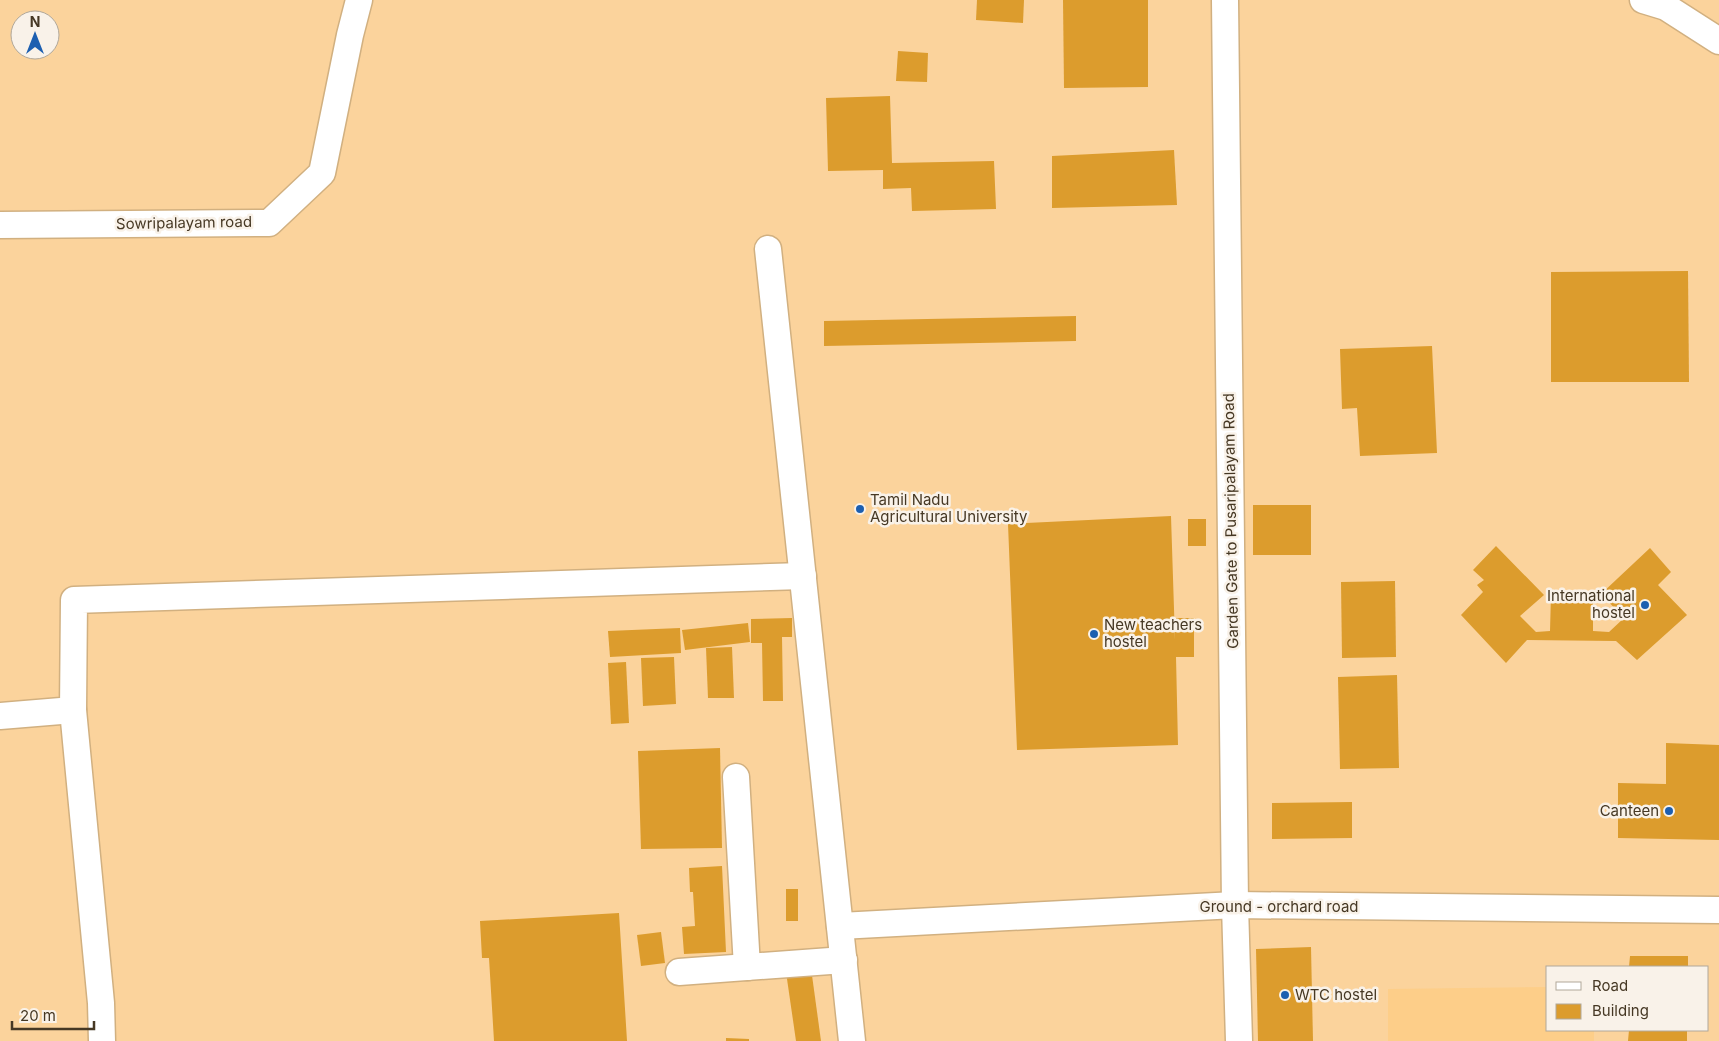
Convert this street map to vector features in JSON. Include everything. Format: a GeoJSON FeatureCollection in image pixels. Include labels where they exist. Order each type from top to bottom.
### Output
{"type":"FeatureCollection","features":[{"type":"Feature","properties":{"kind":"street","name":"Sowripalayam road"},"geometry":{"type":"LineString","coordinates":[[0,226],[269,222],[322,173],[359,0]]}},
{"type":"Feature","properties":{"kind":"street","name":"Garden Gate to Pusaripalayam Road"},"geometry":{"type":"LineString","coordinates":[[1226,0],[1235,905],[1239,1041]]}},
{"type":"Feature","properties":{"kind":"street"},"geometry":{"type":"LineString","coordinates":[[1643,0],[1666,7],[1719,41]]}},
{"type":"Feature","properties":{"kind":"street"},"geometry":{"type":"LineString","coordinates":[[768,249],[852,1041]]}},
{"type":"Feature","properties":{"kind":"street"},"geometry":{"type":"LineString","coordinates":[[102,1041],[101,1003],[73,710],[74,600],[803,576]]}},
{"type":"Feature","properties":{"kind":"street"},"geometry":{"type":"LineString","coordinates":[[0,716],[73,710]]}},
{"type":"Feature","properties":{"kind":"street"},"geometry":{"type":"LineString","coordinates":[[736,777],[747,967]]}},
{"type":"Feature","properties":{"kind":"street","name":"Ground - orchard road"},"geometry":{"type":"LineString","coordinates":[[840,926],[1235,905],[1719,910]]}},
{"type":"Feature","properties":{"kind":"street"},"geometry":{"type":"LineString","coordinates":[[679,972],[844,960]]}},
{"type":"Feature","properties":{"kind":"shaded area","name":"Tamil Nadu Agricultural University"},"geometry":{"type":"Polygon","coordinates":[[[0,0],[1719,0],[1719,1041],[0,1041],[0,0]]]}},
{"type":"Feature","properties":{"kind":"shaded area"},"geometry":{"type":"Polygon","coordinates":[[[1546,987],[1546,1031],[1594,1031],[1594,1041],[1388,1041],[1388,989],[1546,987]]]}},
{"type":"Feature","properties":{"kind":"building"},"geometry":{"type":"Polygon","coordinates":[[[977,0],[1024,0],[1023,23],[976,20],[977,0]]]}},
{"type":"Feature","properties":{"kind":"building"},"geometry":{"type":"Polygon","coordinates":[[[1063,0],[1148,0],[1148,87],[1064,88],[1063,0]]]}},
{"type":"Feature","properties":{"kind":"building"},"geometry":{"type":"Polygon","coordinates":[[[898,51],[928,53],[927,82],[896,81],[898,51]]]}},
{"type":"Feature","properties":{"kind":"building"},"geometry":{"type":"Polygon","coordinates":[[[890,96],[892,163],[994,161],[996,209],[912,211],[911,188],[883,189],[883,170],[828,171],[826,98],[890,96]]]}},
{"type":"Feature","properties":{"kind":"building"},"geometry":{"type":"Polygon","coordinates":[[[1174,150],[1177,205],[1052,208],[1052,156],[1174,150]]]}},
{"type":"Feature","properties":{"kind":"building"},"geometry":{"type":"Polygon","coordinates":[[[1688,271],[1689,382],[1551,382],[1551,272],[1688,271]]]}},
{"type":"Feature","properties":{"kind":"building"},"geometry":{"type":"Polygon","coordinates":[[[1076,316],[1076,341],[824,346],[824,321],[1076,316]]]}},
{"type":"Feature","properties":{"kind":"building"},"geometry":{"type":"Polygon","coordinates":[[[1432,346],[1437,453],[1360,456],[1357,408],[1342,409],[1340,349],[1432,346]]]}},
{"type":"Feature","properties":{"kind":"building"},"geometry":{"type":"Polygon","coordinates":[[[1253,505],[1311,505],[1311,555],[1253,555],[1253,505]]]}},
{"type":"Feature","properties":{"kind":"building","name":"New teachers hostel"},"geometry":{"type":"Polygon","coordinates":[[[1171,516],[1175,640],[1175,618],[1194,618],[1194,657],[1176,657],[1178,745],[1017,750],[1008,524],[1171,516]]]}},
{"type":"Feature","properties":{"kind":"building"},"geometry":{"type":"Polygon","coordinates":[[[1188,519],[1206,519],[1206,546],[1188,546],[1188,519]]]}},
{"type":"Feature","properties":{"kind":"building","name":"International hostel"},"geometry":{"type":"Polygon","coordinates":[[[1496,546],[1544,595],[1520,616],[1536,632],[1550,631],[1551,594],[1593,595],[1593,631],[1609,632],[1624,618],[1601,594],[1650,548],[1671,572],[1658,585],[1687,615],[1637,660],[1616,641],[1527,640],[1506,663],[1461,615],[1483,592],[1477,585],[1484,580],[1473,570],[1496,546]]]}},
{"type":"Feature","properties":{"kind":"building"},"geometry":{"type":"Polygon","coordinates":[[[1395,581],[1396,657],[1342,658],[1341,582],[1395,581]]]}},
{"type":"Feature","properties":{"kind":"building"},"geometry":{"type":"Polygon","coordinates":[[[792,618],[792,637],[782,637],[783,701],[763,701],[762,643],[751,643],[751,619],[792,618]]]}},
{"type":"Feature","properties":{"kind":"building"},"geometry":{"type":"Polygon","coordinates":[[[748,623],[750,642],[685,650],[682,630],[748,623]]]}},
{"type":"Feature","properties":{"kind":"building"},"geometry":{"type":"Polygon","coordinates":[[[680,628],[681,653],[610,657],[608,631],[680,628]]]}},
{"type":"Feature","properties":{"kind":"building"},"geometry":{"type":"Polygon","coordinates":[[[732,647],[734,698],[708,698],[706,648],[732,647]]]}},
{"type":"Feature","properties":{"kind":"building"},"geometry":{"type":"Polygon","coordinates":[[[674,657],[676,704],[643,706],[641,658],[674,657]]]}},
{"type":"Feature","properties":{"kind":"building"},"geometry":{"type":"Polygon","coordinates":[[[626,662],[629,723],[611,724],[608,663],[626,662]]]}},
{"type":"Feature","properties":{"kind":"building"},"geometry":{"type":"Polygon","coordinates":[[[1397,675],[1399,768],[1340,769],[1338,677],[1397,675]]]}},
{"type":"Feature","properties":{"kind":"building","name":"Canteen"},"geometry":{"type":"Polygon","coordinates":[[[1666,743],[1719,745],[1719,840],[1618,838],[1618,783],[1666,784],[1666,743]]]}},
{"type":"Feature","properties":{"kind":"building"},"geometry":{"type":"Polygon","coordinates":[[[720,748],[722,848],[641,849],[638,751],[720,748]]]}},
{"type":"Feature","properties":{"kind":"building"},"geometry":{"type":"Polygon","coordinates":[[[1352,802],[1352,838],[1272,839],[1272,803],[1352,802]]]}},
{"type":"Feature","properties":{"kind":"building"},"geometry":{"type":"Polygon","coordinates":[[[722,866],[726,952],[684,954],[682,927],[695,926],[693,892],[690,892],[689,868],[722,866]]]}},
{"type":"Feature","properties":{"kind":"building"},"geometry":{"type":"Polygon","coordinates":[[[786,889],[798,889],[798,921],[786,921],[786,889]]]}},
{"type":"Feature","properties":{"kind":"building"},"geometry":{"type":"Polygon","coordinates":[[[619,913],[627,1041],[494,1041],[489,958],[482,958],[480,921],[619,913]]]}},
{"type":"Feature","properties":{"kind":"building"},"geometry":{"type":"Polygon","coordinates":[[[661,932],[665,963],[641,966],[637,935],[661,932]]]}},
{"type":"Feature","properties":{"kind":"building","name":"WTC hostel"},"geometry":{"type":"Polygon","coordinates":[[[1311,947],[1313,1041],[1258,1041],[1256,949],[1311,947]]]}},
{"type":"Feature","properties":{"kind":"building"},"geometry":{"type":"Polygon","coordinates":[[[1630,956],[1688,956],[1688,966],[1629,966],[1630,956]]]}},
{"type":"Feature","properties":{"kind":"building"},"geometry":{"type":"Polygon","coordinates":[[[811,968],[821,1041],[796,1041],[786,972],[811,968]]]}},
{"type":"Feature","properties":{"kind":"building"},"geometry":{"type":"Polygon","coordinates":[[[1629,1031],[1687,1031],[1687,1041],[1628,1041],[1629,1031]]]}},
{"type":"Feature","properties":{"kind":"building"},"geometry":{"type":"Polygon","coordinates":[[[726,1038],[749,1039],[749,1041],[726,1041],[726,1038]]]}},
{"type":"Feature","properties":{"kind":"place","name":"Tamil Nadu Agricultural University"},"geometry":{"type":"Point","coordinates":[860,509]}},
{"type":"Feature","properties":{"kind":"place","name":"International hostel"},"geometry":{"type":"Point","coordinates":[1645,605]}},
{"type":"Feature","properties":{"kind":"place","name":"New teachers hostel"},"geometry":{"type":"Point","coordinates":[1094,634]}},
{"type":"Feature","properties":{"kind":"place","name":"Canteen"},"geometry":{"type":"Point","coordinates":[1669,811]}},
{"type":"Feature","properties":{"kind":"place","name":"WTC hostel"},"geometry":{"type":"Point","coordinates":[1285,995]}}]}
